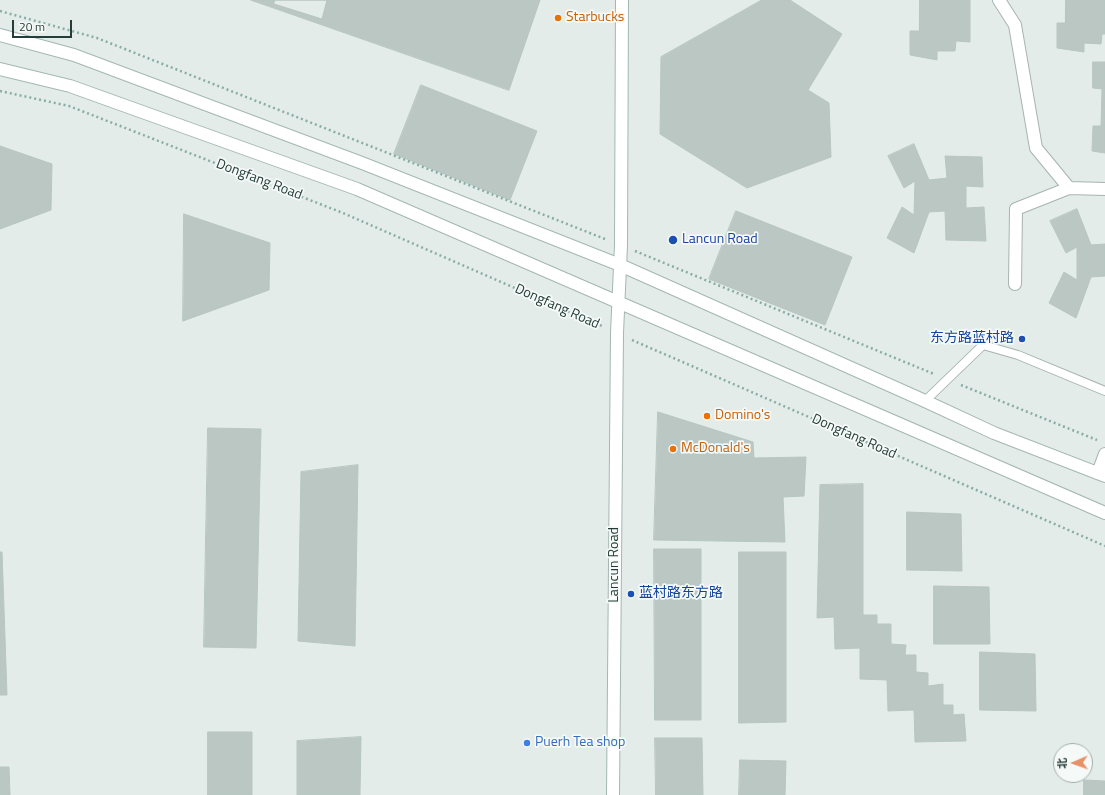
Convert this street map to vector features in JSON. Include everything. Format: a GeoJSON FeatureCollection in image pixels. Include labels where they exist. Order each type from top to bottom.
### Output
{"type":"FeatureCollection","features":[{"type":"Feature","properties":{"kind":"main road","name":"Lancun Road"},"geometry":{"type":"LineString","coordinates":[[613,795],[617,333],[620,265],[622,0]]}},
{"type":"Feature","properties":{"kind":"main road"},"geometry":{"type":"LineString","coordinates":[[999,0],[1015,25],[1036,148],[1069,188]]}},
{"type":"Feature","properties":{"kind":"main road"},"geometry":{"type":"LineString","coordinates":[[0,35],[74,55],[362,163],[620,265],[994,433],[1101,474],[1105,454]]}},
{"type":"Feature","properties":{"kind":"main road","name":"Dongfang Road"},"geometry":{"type":"LineString","coordinates":[[0,69],[70,86],[357,189],[1105,513]]}},
{"type":"Feature","properties":{"kind":"main road"},"geometry":{"type":"LineString","coordinates":[[1015,284],[1016,209],[1069,188],[1105,188]]}},
{"type":"Feature","properties":{"kind":"lane"},"geometry":{"type":"LineString","coordinates":[[925,401],[983,345],[1018,355],[1105,391]]}},
{"type":"Feature","properties":{"kind":"path","name":"Dongfang Road"},"geometry":{"type":"LineString","coordinates":[[0,91],[69,106],[343,212],[1105,546]]}},
{"type":"Feature","properties":{"kind":"building"},"geometry":{"type":"Polygon","coordinates":[[[251,0],[540,0],[509,90],[251,0]]]}},
{"type":"Feature","properties":{"kind":"building"},"geometry":{"type":"Polygon","coordinates":[[[275,0],[327,0],[322,19],[274,4],[275,0]]]}},
{"type":"Feature","properties":{"kind":"building"},"geometry":{"type":"Polygon","coordinates":[[[762,0],[790,0],[842,34],[808,90],[829,103],[831,157],[747,188],[660,134],[661,57],[762,0]]]}},
{"type":"Feature","properties":{"kind":"building"},"geometry":{"type":"Polygon","coordinates":[[[920,0],[970,0],[970,42],[956,41],[955,51],[937,51],[937,60],[910,55],[910,31],[919,31],[920,0]]]}},
{"type":"Feature","properties":{"kind":"building"},"geometry":{"type":"Polygon","coordinates":[[[1066,0],[1105,0],[1105,34],[1102,34],[1101,44],[1084,43],[1084,52],[1057,48],[1057,23],[1065,23],[1066,0]]]}},
{"type":"Feature","properties":{"kind":"building"},"geometry":{"type":"Polygon","coordinates":[[[1093,62],[1105,62],[1105,153],[1092,151],[1093,126],[1101,126],[1102,89],[1093,88],[1093,62]]]}},
{"type":"Feature","properties":{"kind":"building"},"geometry":{"type":"Polygon","coordinates":[[[421,85],[537,131],[510,200],[394,154],[421,85]]]}},
{"type":"Feature","properties":{"kind":"building"},"geometry":{"type":"Polygon","coordinates":[[[914,144],[929,180],[947,178],[945,156],[982,157],[983,187],[966,186],[966,208],[984,207],[986,241],[946,240],[945,211],[929,212],[914,253],[887,238],[902,207],[914,215],[915,181],[904,188],[888,156],[914,144]]]}},
{"type":"Feature","properties":{"kind":"building"},"geometry":{"type":"Polygon","coordinates":[[[0,146],[52,164],[51,210],[0,229],[0,146]]]}},
{"type":"Feature","properties":{"kind":"building"},"geometry":{"type":"Polygon","coordinates":[[[1077,209],[1091,245],[1105,244],[1105,276],[1091,277],[1076,318],[1049,303],[1064,272],[1077,280],[1077,247],[1066,253],[1050,221],[1077,209]]]}},
{"type":"Feature","properties":{"kind":"building"},"geometry":{"type":"Polygon","coordinates":[[[736,211],[852,257],[825,325],[709,279],[736,211]]]}},
{"type":"Feature","properties":{"kind":"building"},"geometry":{"type":"Polygon","coordinates":[[[184,214],[270,243],[269,290],[183,321],[184,214]]]}},
{"type":"Feature","properties":{"kind":"building"},"geometry":{"type":"Polygon","coordinates":[[[658,412],[753,442],[754,458],[806,457],[804,496],[783,497],[785,542],[654,540],[658,412]]]}},
{"type":"Feature","properties":{"kind":"building"},"geometry":{"type":"Polygon","coordinates":[[[208,428],[261,429],[256,648],[204,647],[208,428]]]}},
{"type":"Feature","properties":{"kind":"building"},"geometry":{"type":"Polygon","coordinates":[[[358,465],[355,646],[298,641],[301,472],[358,465]]]}},
{"type":"Feature","properties":{"kind":"building"},"geometry":{"type":"Polygon","coordinates":[[[863,484],[863,615],[877,615],[877,624],[891,624],[891,644],[906,645],[905,655],[916,655],[916,672],[928,673],[928,686],[943,684],[943,705],[953,705],[953,715],[964,714],[966,741],[915,742],[914,710],[888,711],[887,680],[860,679],[860,648],[835,649],[834,617],[817,618],[820,485],[863,484]]]}},
{"type":"Feature","properties":{"kind":"building"},"geometry":{"type":"Polygon","coordinates":[[[907,512],[961,514],[962,571],[907,570],[907,512]]]}},
{"type":"Feature","properties":{"kind":"building"},"geometry":{"type":"Polygon","coordinates":[[[654,549],[701,549],[701,720],[655,720],[654,549]]]}},
{"type":"Feature","properties":{"kind":"building"},"geometry":{"type":"Polygon","coordinates":[[[0,552],[2,552],[7,695],[0,695],[0,552]]]}},
{"type":"Feature","properties":{"kind":"building"},"geometry":{"type":"Polygon","coordinates":[[[739,552],[786,552],[786,722],[739,723],[739,552]]]}},
{"type":"Feature","properties":{"kind":"building"},"geometry":{"type":"Polygon","coordinates":[[[934,586],[989,587],[990,644],[934,644],[934,586]]]}},
{"type":"Feature","properties":{"kind":"building"},"geometry":{"type":"Polygon","coordinates":[[[980,652],[1035,654],[1036,711],[980,710],[980,652]]]}},
{"type":"Feature","properties":{"kind":"building"},"geometry":{"type":"Polygon","coordinates":[[[208,732],[252,732],[252,795],[208,795],[208,732]]]}},
{"type":"Feature","properties":{"kind":"building"},"geometry":{"type":"Polygon","coordinates":[[[361,737],[360,795],[297,795],[297,741],[361,737]]]}},
{"type":"Feature","properties":{"kind":"building"},"geometry":{"type":"Polygon","coordinates":[[[655,738],[702,738],[703,795],[656,795],[655,738]]]}},
{"type":"Feature","properties":{"kind":"building"},"geometry":{"type":"Polygon","coordinates":[[[740,760],[786,761],[785,795],[739,795],[740,760]]]}},
{"type":"Feature","properties":{"kind":"building"},"geometry":{"type":"Polygon","coordinates":[[[0,767],[9,767],[10,795],[0,795],[0,767]]]}},
{"type":"Feature","properties":{"kind":"building"},"geometry":{"type":"Polygon","coordinates":[[[1093,780],[1105,781],[1105,795],[1084,795],[1084,783],[1093,783],[1093,780]]]}},
{"type":"Feature","properties":{"kind":"place","name":"Starbucks"},"geometry":{"type":"Point","coordinates":[558,18]}},
{"type":"Feature","properties":{"kind":"place","name":"Lancun Road"},"geometry":{"type":"Point","coordinates":[673,240]}},
{"type":"Feature","properties":{"kind":"place","name":"东方路蓝村路"},"geometry":{"type":"Point","coordinates":[1022,339]}},
{"type":"Feature","properties":{"kind":"place","name":"Domino's"},"geometry":{"type":"Point","coordinates":[707,416]}},
{"type":"Feature","properties":{"kind":"place","name":"McDonald's"},"geometry":{"type":"Point","coordinates":[673,449]}},
{"type":"Feature","properties":{"kind":"place","name":"蓝村路东方路"},"geometry":{"type":"Point","coordinates":[631,594]}},
{"type":"Feature","properties":{"kind":"place","name":"Puerh Tea shop"},"geometry":{"type":"Point","coordinates":[527,743]}}]}
